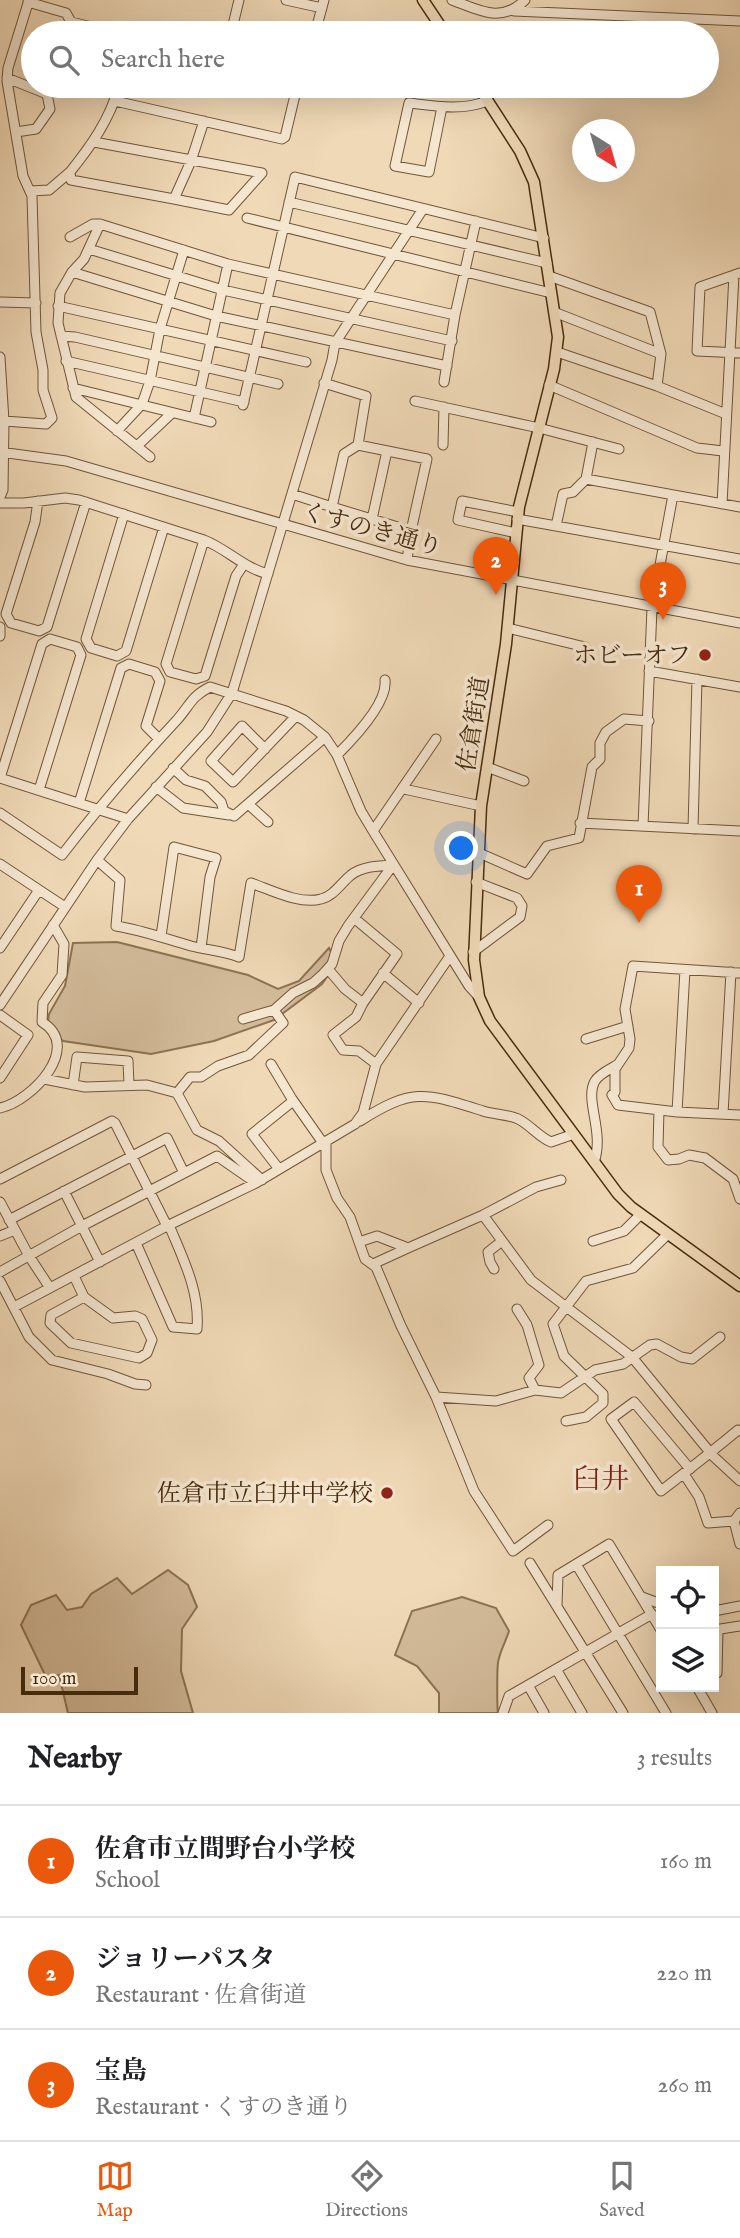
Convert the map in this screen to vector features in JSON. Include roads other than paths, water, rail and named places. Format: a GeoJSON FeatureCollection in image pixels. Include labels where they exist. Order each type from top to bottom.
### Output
{"type":"FeatureCollection","features":[{"type":"Feature","properties":{"kind":"main road"},"geometry":{"type":"LineString","coordinates":[[423,0],[436,21]]}},
{"type":"Feature","properties":{"kind":"main road","name":"佐倉街道"},"geometry":{"type":"LineString","coordinates":[[485,98],[530,169],[536,189],[554,312],[557,352],[518,515],[508,628],[481,806],[473,952],[479,997],[490,1021],[618,1194],[641,1214],[740,1286]]}},
{"type":"Feature","properties":{"kind":"street"},"geometry":{"type":"LineString","coordinates":[[234,21],[239,0]]}},
{"type":"Feature","properties":{"kind":"street"},"geometry":{"type":"LineString","coordinates":[[286,0],[323,4],[318,21]]}},
{"type":"Feature","properties":{"kind":"street"},"geometry":{"type":"LineString","coordinates":[[452,0],[488,13],[514,11],[740,21]]}},
{"type":"Feature","properties":{"kind":"street"},"geometry":{"type":"LineString","coordinates":[[514,11],[524,0]]}},
{"type":"Feature","properties":{"kind":"street"},"geometry":{"type":"LineString","coordinates":[[22,21],[28,1],[66,13],[70,21]]}},
{"type":"Feature","properties":{"kind":"street"},"geometry":{"type":"LineString","coordinates":[[4,421],[46,424],[52,418],[43,390],[43,370],[36,332],[32,195],[23,176],[7,78],[21,24]]}},
{"type":"Feature","properties":{"kind":"street"},"geometry":{"type":"LineString","coordinates":[[7,78],[21,84]]}},
{"type":"Feature","properties":{"kind":"street"},"geometry":{"type":"LineString","coordinates":[[16,132],[36,129],[50,108],[48,98]]}},
{"type":"Feature","properties":{"kind":"street"},"geometry":{"type":"LineString","coordinates":[[30,191],[49,190],[70,172],[94,142],[116,98]]}},
{"type":"Feature","properties":{"kind":"street"},"geometry":{"type":"LineString","coordinates":[[115,101],[282,139],[285,137],[294,98]]}},
{"type":"Feature","properties":{"kind":"street"},"geometry":{"type":"LineString","coordinates":[[442,107],[429,172],[395,166],[409,103],[442,107],[477,105],[487,101]]}},
{"type":"Feature","properties":{"kind":"street"},"geometry":{"type":"LineString","coordinates":[[174,199],[191,161],[204,121]]}},
{"type":"Feature","properties":{"kind":"street"},"geometry":{"type":"LineString","coordinates":[[70,172],[71,180],[229,210],[262,173],[94,142]]}},
{"type":"Feature","properties":{"kind":"street"},"geometry":{"type":"LineString","coordinates":[[66,361],[244,403],[295,177],[544,238]]}},
{"type":"Feature","properties":{"kind":"street"},"geometry":{"type":"LineString","coordinates":[[289,202],[547,263]]}},
{"type":"Feature","properties":{"kind":"street"},"geometry":{"type":"LineString","coordinates":[[0,1004],[97,860],[128,819],[207,732],[232,693],[284,526],[335,343],[423,209]]}},
{"type":"Feature","properties":{"kind":"street"},"geometry":{"type":"LineString","coordinates":[[247,218],[551,293]]}},
{"type":"Feature","properties":{"kind":"street"},"geometry":{"type":"LineString","coordinates":[[444,382],[455,315],[476,221]]}},
{"type":"Feature","properties":{"kind":"street"},"geometry":{"type":"LineString","coordinates":[[70,237],[93,224],[100,224],[228,264],[455,315]]}},
{"type":"Feature","properties":{"kind":"street"},"geometry":{"type":"LineString","coordinates":[[100,224],[84,259],[72,272],[60,293],[58,323],[66,361],[73,388],[81,402],[150,457]]}},
{"type":"Feature","properties":{"kind":"street"},"geometry":{"type":"LineString","coordinates":[[89,249],[223,290],[452,341]]}},
{"type":"Feature","properties":{"kind":"street"},"geometry":{"type":"LineString","coordinates":[[117,431],[142,404],[150,381],[167,302],[184,250]]}},
{"type":"Feature","properties":{"kind":"street"},"geometry":{"type":"LineString","coordinates":[[194,418],[228,264]]}},
{"type":"Feature","properties":{"kind":"street"},"geometry":{"type":"LineString","coordinates":[[72,272],[216,316],[447,366]]}},
{"type":"Feature","properties":{"kind":"street"},"geometry":{"type":"LineString","coordinates":[[722,504],[729,352],[737,274],[700,287],[697,351],[729,352],[740,353]]}},
{"type":"Feature","properties":{"kind":"street"},"geometry":{"type":"LineString","coordinates":[[549,276],[650,312],[661,354],[657,386]]}},
{"type":"Feature","properties":{"kind":"street"},"geometry":{"type":"LineString","coordinates":[[0,302],[36,303]]}},
{"type":"Feature","properties":{"kind":"street"},"geometry":{"type":"LineString","coordinates":[[58,306],[306,362]]}},
{"type":"Feature","properties":{"kind":"street"},"geometry":{"type":"LineString","coordinates":[[554,312],[661,354]]}},
{"type":"Feature","properties":{"kind":"street"},"geometry":{"type":"LineString","coordinates":[[61,336],[278,384]]}},
{"type":"Feature","properties":{"kind":"street"},"geometry":{"type":"LineString","coordinates":[[557,352],[657,386],[726,414]]}},
{"type":"Feature","properties":{"kind":"street"},"geometry":{"type":"LineString","coordinates":[[0,357],[4,421],[3,490],[0,497]]}},
{"type":"Feature","properties":{"kind":"street"},"geometry":{"type":"LineString","coordinates":[[324,383],[366,396],[358,446]]}},
{"type":"Feature","properties":{"kind":"street"},"geometry":{"type":"LineString","coordinates":[[549,385],[697,448],[723,451]]}},
{"type":"Feature","properties":{"kind":"street"},"geometry":{"type":"LineString","coordinates":[[73,388],[211,422]]}},
{"type":"Feature","properties":{"kind":"street"},"geometry":{"type":"LineString","coordinates":[[415,401],[539,428],[619,449]]}},
{"type":"Feature","properties":{"kind":"street"},"geometry":{"type":"LineString","coordinates":[[443,445],[444,407]]}},
{"type":"Feature","properties":{"kind":"street"},"geometry":{"type":"LineString","coordinates":[[136,446],[172,413]]}},
{"type":"Feature","properties":{"kind":"street"},"geometry":{"type":"LineString","coordinates":[[556,526],[563,494],[573,492],[586,479],[593,442]]}},
{"type":"Feature","properties":{"kind":"street"},"geometry":{"type":"LineString","coordinates":[[332,507],[344,454],[358,446],[427,458],[407,560]]}},
{"type":"Feature","properties":{"kind":"street"},"geometry":{"type":"LineString","coordinates":[[372,519],[387,451]]}},
{"type":"Feature","properties":{"kind":"street","name":"くすのき通り"},"geometry":{"type":"LineString","coordinates":[[2,452],[66,461],[407,560],[740,623]]}},
{"type":"Feature","properties":{"kind":"street"},"geometry":{"type":"LineString","coordinates":[[586,479],[740,507]]}},
{"type":"Feature","properties":{"kind":"street"},"geometry":{"type":"LineString","coordinates":[[292,494],[411,531]]}},
{"type":"Feature","properties":{"kind":"street"},"geometry":{"type":"LineString","coordinates":[[643,826],[652,608],[673,495]]}},
{"type":"Feature","properties":{"kind":"street"},"geometry":{"type":"LineString","coordinates":[[0,503],[65,498],[86,502],[220,546],[244,564],[268,574]]}},
{"type":"Feature","properties":{"kind":"street"},"geometry":{"type":"LineString","coordinates":[[38,501],[35,522],[6,614],[11,623],[38,631],[47,627],[86,502]]}},
{"type":"Feature","properties":{"kind":"street"},"geometry":{"type":"LineString","coordinates":[[516,533],[458,520],[463,501],[556,526],[740,559]]}},
{"type":"Feature","properties":{"kind":"street"},"geometry":{"type":"LineString","coordinates":[[124,514],[86,639],[91,648],[117,656],[126,651],[164,527]]}},
{"type":"Feature","properties":{"kind":"street"},"geometry":{"type":"LineString","coordinates":[[204,540],[166,664],[170,671],[196,679],[205,676],[236,576],[244,564]]}},
{"type":"Feature","properties":{"kind":"street"},"geometry":{"type":"LineString","coordinates":[[0,627],[0,636]]}},
{"type":"Feature","properties":{"kind":"street"},"geometry":{"type":"LineString","coordinates":[[508,628],[585,647]]}},
{"type":"Feature","properties":{"kind":"street"},"geometry":{"type":"LineString","coordinates":[[39,790],[81,655],[77,647],[50,639],[42,643],[0,778],[128,819]]}},
{"type":"Feature","properties":{"kind":"street"},"geometry":{"type":"LineString","coordinates":[[79,803],[121,668],[129,664],[155,672],[160,681],[146,726],[159,739]]}},
{"type":"Feature","properties":{"kind":"street"},"geometry":{"type":"LineString","coordinates":[[649,671],[740,687]]}},
{"type":"Feature","properties":{"kind":"street"},"geometry":{"type":"LineString","coordinates":[[693,829],[697,679]]}},
{"type":"Feature","properties":{"kind":"street"},"geometry":{"type":"LineString","coordinates":[[337,755],[358,734],[369,717],[380,699],[386,685],[385,680]]}},
{"type":"Feature","properties":{"kind":"street"},"geometry":{"type":"LineString","coordinates":[[0,813],[62,855],[98,809],[180,717],[196,694],[210,687],[296,716],[325,737],[337,755],[373,831],[469,986],[479,997]]}},
{"type":"Feature","properties":{"kind":"street"},"geometry":{"type":"LineString","coordinates":[[265,749],[242,726],[211,761],[233,782],[265,749],[296,716]]}},
{"type":"Feature","properties":{"kind":"street"},"geometry":{"type":"LineString","coordinates":[[477,852],[527,874],[547,846],[579,838],[592,767],[600,759],[600,743],[606,732],[624,719],[649,721]]}},
{"type":"Feature","properties":{"kind":"street"},"geometry":{"type":"LineString","coordinates":[[156,787],[183,808],[234,816],[325,737]]}},
{"type":"Feature","properties":{"kind":"street"},"geometry":{"type":"LineString","coordinates":[[373,831],[436,739]]}},
{"type":"Feature","properties":{"kind":"street"},"geometry":{"type":"LineString","coordinates":[[487,767],[524,781]]}},
{"type":"Feature","properties":{"kind":"street"},"geometry":{"type":"LineString","coordinates":[[173,768],[186,780],[205,786],[221,802],[224,811],[234,816]]}},
{"type":"Feature","properties":{"kind":"street"},"geometry":{"type":"LineString","coordinates":[[404,789],[481,806]]}},
{"type":"Feature","properties":{"kind":"street"},"geometry":{"type":"LineString","coordinates":[[248,804],[268,822]]}},
{"type":"Feature","properties":{"kind":"street"},"geometry":{"type":"LineString","coordinates":[[580,823],[740,831]]}},
{"type":"Feature","properties":{"kind":"street"},"geometry":{"type":"LineString","coordinates":[[161,936],[174,847],[216,858],[210,877],[201,948]]}},
{"type":"Feature","properties":{"kind":"street"},"geometry":{"type":"LineString","coordinates":[[97,860],[120,880],[116,926],[201,948],[221,950],[239,957],[251,884],[303,900],[319,900],[329,896],[350,876],[361,870],[393,865]]}},
{"type":"Feature","properties":{"kind":"street"},"geometry":{"type":"LineString","coordinates":[[243,1019],[274,1010],[293,993],[313,984],[328,969],[354,918],[393,865]]}},
{"type":"Feature","properties":{"kind":"street"},"geometry":{"type":"LineString","coordinates":[[1,867],[65,907]]}},
{"type":"Feature","properties":{"kind":"street"},"geometry":{"type":"LineString","coordinates":[[473,952],[520,917],[522,906],[517,898],[476,882]]}},
{"type":"Feature","properties":{"kind":"street"},"geometry":{"type":"LineString","coordinates":[[0,948],[39,890]]}},
{"type":"Feature","properties":{"kind":"street"},"geometry":{"type":"LineString","coordinates":[[354,918],[397,954],[356,1017],[333,1035],[343,1050],[359,1051],[376,1065]]}},
{"type":"Feature","properties":{"kind":"street"},"geometry":{"type":"LineString","coordinates":[[0,1108],[31,1093],[44,1079],[54,1060],[57,1041],[52,1028],[42,1022],[43,1003],[62,975],[64,944],[53,925]]}},
{"type":"Feature","properties":{"kind":"street"},"geometry":{"type":"LineString","coordinates":[[355,1124],[363,1113],[376,1065],[450,956]]}},
{"type":"Feature","properties":{"kind":"street"},"geometry":{"type":"LineString","coordinates":[[723,1114],[736,972],[633,966],[625,1009],[629,1048],[615,1069],[615,1092],[612,1095],[618,1105],[677,1112],[740,1115]]}},
{"type":"Feature","properties":{"kind":"street"},"geometry":{"type":"LineString","coordinates":[[328,969],[345,989],[363,1003]]}},
{"type":"Feature","properties":{"kind":"street"},"geometry":{"type":"LineString","coordinates":[[677,1112],[685,970]]}},
{"type":"Feature","properties":{"kind":"street"},"geometry":{"type":"LineString","coordinates":[[383,974],[419,1003]]}},
{"type":"Feature","properties":{"kind":"street"},"geometry":{"type":"LineString","coordinates":[[177,1093],[190,1077],[201,1077],[218,1066],[249,1055],[283,1023],[274,1010]]}},
{"type":"Feature","properties":{"kind":"street"},"geometry":{"type":"LineString","coordinates":[[0,1016],[28,1035],[0,1078]]}},
{"type":"Feature","properties":{"kind":"street"},"geometry":{"type":"LineString","coordinates":[[586,1039],[628,1026]]}},
{"type":"Feature","properties":{"kind":"street"},"geometry":{"type":"LineString","coordinates":[[73,1085],[78,1057],[128,1061],[129,1085]]}},
{"type":"Feature","properties":{"kind":"street"},"geometry":{"type":"LineString","coordinates":[[271,1064],[293,1101],[324,1142],[326,1170],[337,1198],[350,1217],[365,1259],[376,1267],[436,1397],[474,1491],[513,1550],[548,1525]]}},
{"type":"Feature","properties":{"kind":"street"},"geometry":{"type":"LineString","coordinates":[[594,1162],[599,1148],[598,1129],[590,1097],[595,1081],[618,1064]]}},
{"type":"Feature","properties":{"kind":"street"},"geometry":{"type":"LineString","coordinates":[[44,1079],[73,1085],[147,1085],[177,1093],[197,1130],[219,1140],[259,1181]]}},
{"type":"Feature","properties":{"kind":"street"},"geometry":{"type":"LineString","coordinates":[[14,1307],[168,1225],[259,1181],[397,1100],[411,1096],[432,1096],[513,1117],[551,1142],[574,1134]]}},
{"type":"Feature","properties":{"kind":"street"},"geometry":{"type":"LineString","coordinates":[[279,1169],[252,1134],[293,1101]]}},
{"type":"Feature","properties":{"kind":"street"},"geometry":{"type":"LineString","coordinates":[[659,1110],[657,1147],[668,1160],[689,1155],[705,1158],[733,1179],[740,1199]]}},
{"type":"Feature","properties":{"kind":"street"},"geometry":{"type":"LineString","coordinates":[[0,1179],[108,1121],[115,1123],[168,1225],[195,1291],[197,1329],[173,1327],[136,1243]]}},
{"type":"Feature","properties":{"kind":"street"},"geometry":{"type":"LineString","coordinates":[[9,1220],[167,1138],[184,1173]]}},
{"type":"Feature","properties":{"kind":"street"},"geometry":{"type":"LineString","coordinates":[[0,1272],[217,1156],[259,1181]]}},
{"type":"Feature","properties":{"kind":"street"},"geometry":{"type":"LineString","coordinates":[[373,1264],[482,1215],[536,1187],[561,1180]]}},
{"type":"Feature","properties":{"kind":"street"},"geometry":{"type":"LineString","coordinates":[[64,1191],[100,1262]]}},
{"type":"Feature","properties":{"kind":"street"},"geometry":{"type":"LineString","coordinates":[[1,1208],[50,1289]]}},
{"type":"Feature","properties":{"kind":"street"},"geometry":{"type":"LineString","coordinates":[[593,1241],[624,1231],[641,1214]]}},
{"type":"Feature","properties":{"kind":"street"},"geometry":{"type":"LineString","coordinates":[[482,1215],[531,1280],[632,1357],[711,1453],[740,1481]]}},
{"type":"Feature","properties":{"kind":"street"},"geometry":{"type":"LineString","coordinates":[[0,1236],[15,1230]]}},
{"type":"Feature","properties":{"kind":"street"},"geometry":{"type":"LineString","coordinates":[[566,1421],[586,1416],[603,1403],[603,1394],[564,1356],[553,1324],[586,1281],[633,1268],[668,1234]]}},
{"type":"Feature","properties":{"kind":"street"},"geometry":{"type":"LineString","coordinates":[[359,1242],[377,1236],[408,1248]]}},
{"type":"Feature","properties":{"kind":"street"},"geometry":{"type":"LineString","coordinates":[[494,1269],[489,1262],[488,1252],[502,1241]]}},
{"type":"Feature","properties":{"kind":"street"},"geometry":{"type":"LineString","coordinates":[[74,1276],[84,1297],[113,1318],[135,1315],[142,1318],[152,1340],[147,1353],[139,1358],[71,1343],[50,1323],[51,1315],[84,1297]]}},
{"type":"Feature","properties":{"kind":"street"},"geometry":{"type":"LineString","coordinates":[[0,1281],[29,1337],[52,1360],[146,1385]]}},
{"type":"Feature","properties":{"kind":"street"},"geometry":{"type":"LineString","coordinates":[[517,1310],[527,1325],[538,1365],[529,1378],[535,1390]]}},
{"type":"Feature","properties":{"kind":"street"},"geometry":{"type":"LineString","coordinates":[[436,1397],[496,1401],[535,1390],[561,1394],[595,1370],[623,1364],[650,1345],[657,1344],[681,1357],[692,1359],[720,1337]]}},
{"type":"Feature","properties":{"kind":"street"},"geometry":{"type":"LineString","coordinates":[[740,1432],[738,1430],[711,1453],[687,1471],[662,1491],[611,1419],[634,1402],[687,1471],[708,1523],[737,1517],[740,1544]]}},
{"type":"Feature","properties":{"kind":"street"},"geometry":{"type":"LineString","coordinates":[[557,1605],[558,1575],[609,1544],[660,1629]]}},
{"type":"Feature","properties":{"kind":"street"},"geometry":{"type":"LineString","coordinates":[[530,1563],[623,1713]]}},
{"type":"Feature","properties":{"kind":"street"},"geometry":{"type":"LineString","coordinates":[[576,1564],[666,1713]]}},
{"type":"Feature","properties":{"kind":"street"},"geometry":{"type":"LineString","coordinates":[[642,1597],[656,1602]]}},
{"type":"Feature","properties":{"kind":"street"},"geometry":{"type":"LineString","coordinates":[[719,1610],[740,1606]]}},
{"type":"Feature","properties":{"kind":"street"},"geometry":{"type":"LineString","coordinates":[[503,1713],[509,1696],[652,1614]]}},
{"type":"Feature","properties":{"kind":"street"},"geometry":{"type":"LineString","coordinates":[[719,1630],[740,1626]]}},
{"type":"Feature","properties":{"kind":"street"},"geometry":{"type":"LineString","coordinates":[[556,1669],[582,1713]]}},
{"type":"Feature","properties":{"kind":"street"},"geometry":{"type":"LineString","coordinates":[[528,1685],[544,1713]]}},
{"type":"Feature","properties":{"kind":"street"},"geometry":{"type":"LineString","coordinates":[[699,1692],[712,1713]]}},
{"type":"Feature","properties":{"kind":"place","name":"ジョリーパスタ"},"geometry":{"type":"Point","coordinates":[496,595]}},
{"type":"Feature","properties":{"kind":"place","name":"宝島"},"geometry":{"type":"Point","coordinates":[663,620]}},
{"type":"Feature","properties":{"kind":"place","name":"ホビーオフ"},"geometry":{"type":"Point","coordinates":[705,655]}},
{"type":"Feature","properties":{"kind":"place","name":"佐倉市立間野台小学校"},"geometry":{"type":"Point","coordinates":[639,923]}},
{"type":"Feature","properties":{"kind":"place","name":"佐倉市立臼井中学校"},"geometry":{"type":"Point","coordinates":[387,1493]}},
{"type":"Feature","properties":{"kind":"district","name":"臼井"},"geometry":{"type":"Point","coordinates":[601,1478]}}]}
